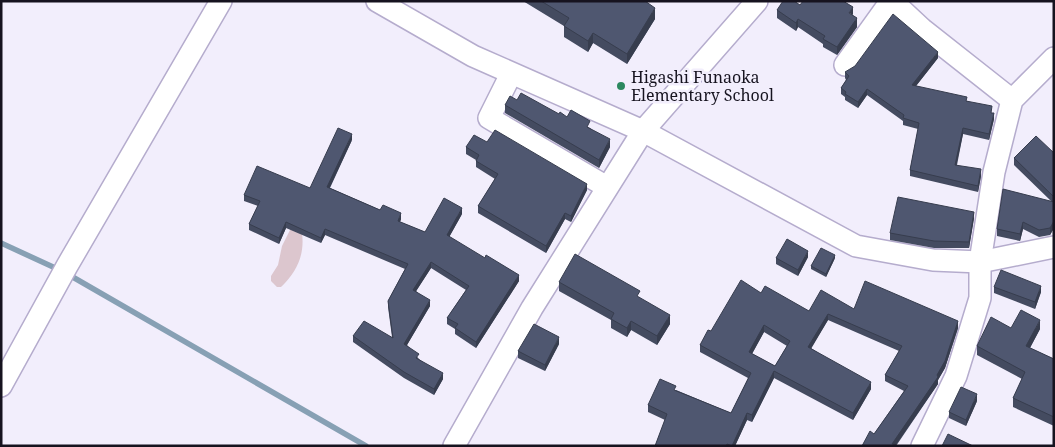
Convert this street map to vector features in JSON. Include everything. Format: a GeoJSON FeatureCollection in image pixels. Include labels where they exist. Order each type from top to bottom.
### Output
{"type":"FeatureCollection","features":[{"type":"Feature","properties":{"kind":"street"},"geometry":{"type":"LineString","coordinates":[[1,386],[62,274],[221,1]]}},
{"type":"Feature","properties":{"kind":"street"},"geometry":{"type":"LineString","coordinates":[[377,1],[473,56],[642,131],[856,246],[933,260],[980,262],[1054,247]]}},
{"type":"Feature","properties":{"kind":"street"},"geometry":{"type":"LineString","coordinates":[[454,446],[532,308],[642,131],[757,1]]}},
{"type":"Feature","properties":{"kind":"street"},"geometry":{"type":"LineString","coordinates":[[845,65],[892,1],[922,29],[1012,100]]}},
{"type":"Feature","properties":{"kind":"street"},"geometry":{"type":"LineString","coordinates":[[922,446],[956,376],[980,298],[980,262],[994,172],[1012,100],[1054,58]]}},
{"type":"Feature","properties":{"kind":"street"},"geometry":{"type":"LineString","coordinates":[[511,74],[489,118],[607,187]]}},
{"type":"Feature","properties":{"kind":"shaded area"},"geometry":{"type":"Polygon","coordinates":[[[293,224],[301,227],[303,244],[300,260],[287,281],[281,287],[277,287],[271,281],[271,276],[278,265],[282,246],[293,224]]]}},
{"type":"Feature","properties":{"kind":"building"},"geometry":{"type":"Polygon","coordinates":[[[541,1],[645,1],[655,8],[627,54],[593,33],[588,41],[564,26],[569,18],[541,1]]]}},
{"type":"Feature","properties":{"kind":"building"},"geometry":{"type":"Polygon","coordinates":[[[783,1],[794,1],[800,5],[803,1],[843,1],[853,7],[849,13],[857,18],[837,47],[823,39],[825,36],[798,19],[796,23],[777,10],[783,1]]]}},
{"type":"Feature","properties":{"kind":"building"},"geometry":{"type":"Polygon","coordinates":[[[893,14],[938,52],[912,85],[967,97],[966,101],[992,106],[991,113],[994,113],[989,134],[963,128],[955,165],[981,169],[978,186],[910,170],[919,123],[903,118],[904,115],[867,89],[858,102],[845,94],[846,92],[841,88],[849,76],[845,72],[855,66],[893,14]]]}},
{"type":"Feature","properties":{"kind":"building"},"geometry":{"type":"Polygon","coordinates":[[[521,93],[559,114],[560,112],[567,117],[571,110],[590,121],[587,127],[610,139],[599,160],[505,105],[510,96],[517,100],[521,93]]]}},
{"type":"Feature","properties":{"kind":"building"},"geometry":{"type":"Polygon","coordinates":[[[338,128],[352,134],[327,187],[380,210],[383,205],[401,213],[398,221],[425,232],[444,198],[462,208],[447,235],[485,258],[486,255],[519,275],[476,342],[455,328],[458,324],[447,318],[469,286],[431,262],[413,290],[430,300],[404,344],[419,354],[416,358],[443,373],[434,389],[404,372],[353,336],[364,321],[393,338],[388,301],[408,264],[325,229],[321,238],[286,222],[279,238],[249,224],[260,201],[244,195],[257,166],[310,188],[338,128]]]}},
{"type":"Feature","properties":{"kind":"building"},"geometry":{"type":"Polygon","coordinates":[[[495,130],[587,184],[571,216],[565,213],[546,246],[478,206],[498,174],[476,161],[479,155],[466,147],[474,135],[487,142],[495,130]]]}},
{"type":"Feature","properties":{"kind":"building"},"geometry":{"type":"Polygon","coordinates":[[[1036,136],[1054,153],[1054,197],[1014,158],[1036,136]]]}},
{"type":"Feature","properties":{"kind":"building"},"geometry":{"type":"Polygon","coordinates":[[[1003,189],[1054,202],[1054,221],[1050,228],[1039,230],[1023,222],[1020,234],[997,229],[1003,189]]]}},
{"type":"Feature","properties":{"kind":"building"},"geometry":{"type":"Polygon","coordinates":[[[898,197],[974,212],[969,242],[934,241],[890,233],[898,197]]]}},
{"type":"Feature","properties":{"kind":"building"},"geometry":{"type":"Polygon","coordinates":[[[787,239],[808,251],[798,270],[776,258],[787,239]]]}},
{"type":"Feature","properties":{"kind":"building"},"geometry":{"type":"Polygon","coordinates":[[[821,248],[835,255],[826,274],[811,266],[821,248]]]}},
{"type":"Feature","properties":{"kind":"building"},"geometry":{"type":"Polygon","coordinates":[[[575,254],[640,291],[637,296],[670,315],[657,336],[631,321],[627,328],[611,319],[614,313],[559,282],[575,254]]]}},
{"type":"Feature","properties":{"kind":"building"},"geometry":{"type":"Polygon","coordinates":[[[1001,270],[1041,286],[1035,302],[994,287],[1001,270]]]}},
{"type":"Feature","properties":{"kind":"building"},"geometry":{"type":"Polygon","coordinates":[[[741,280],[761,293],[765,286],[809,311],[821,290],[854,309],[865,281],[958,321],[945,361],[937,375],[938,377],[892,444],[896,446],[862,446],[870,431],[874,434],[908,386],[885,375],[902,346],[828,314],[808,347],[871,382],[853,413],[774,371],[752,415],[747,413],[732,446],[727,444],[726,446],[655,446],[667,414],[648,405],[660,379],[676,386],[674,390],[731,413],[751,373],[700,345],[708,330],[711,331],[741,280]],[[764,325],[749,352],[775,366],[790,341],[764,325]]]}},
{"type":"Feature","properties":{"kind":"building"},"geometry":{"type":"Polygon","coordinates":[[[1021,310],[1040,320],[1026,346],[1054,359],[1054,417],[1013,398],[1025,372],[977,346],[991,317],[1011,328],[1021,310]]]}},
{"type":"Feature","properties":{"kind":"building"},"geometry":{"type":"Polygon","coordinates":[[[534,324],[559,337],[545,365],[518,351],[534,324]]]}},
{"type":"Feature","properties":{"kind":"building"},"geometry":{"type":"Polygon","coordinates":[[[961,387],[977,394],[966,420],[949,412],[961,387]]]}},
{"type":"Feature","properties":{"kind":"building"},"geometry":{"type":"Polygon","coordinates":[[[948,434],[973,446],[942,446],[948,434]]]}},
{"type":"Feature","properties":{"kind":"waterway"},"geometry":{"type":"LineString","coordinates":[[1,243],[64,272],[366,446]]}},
{"type":"Feature","properties":{"kind":"place","name":"Higashi Funaoka Elementary School"},"geometry":{"type":"Point","coordinates":[621,86]}}]}
